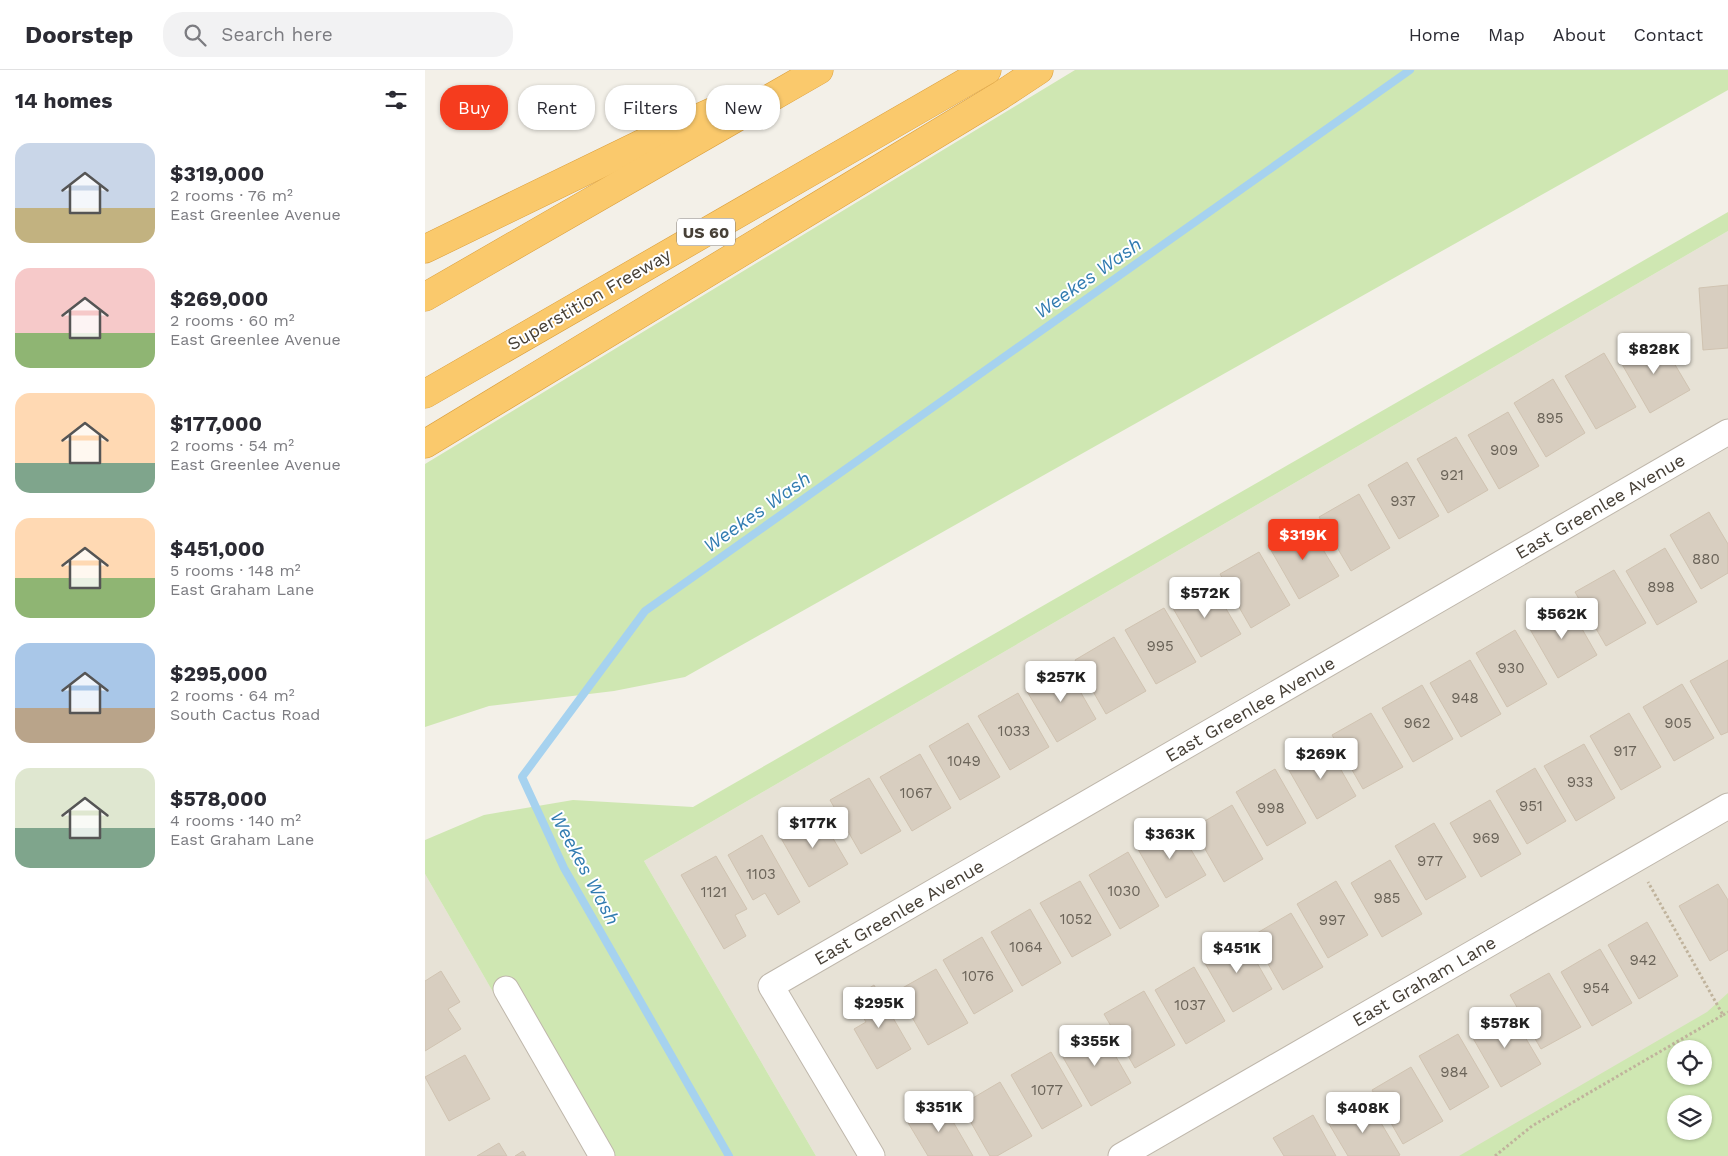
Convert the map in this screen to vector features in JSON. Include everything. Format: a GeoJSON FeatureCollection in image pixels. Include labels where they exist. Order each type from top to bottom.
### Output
{"type":"FeatureCollection","features":[{"type":"Feature","properties":{"kind":"highway"},"geometry":{"type":"LineString","coordinates":[[425,249],[639,145],[807,70]]}},
{"type":"Feature","properties":{"kind":"highway"},"geometry":{"type":"LineString","coordinates":[[425,297],[819,70]]}},
{"type":"Feature","properties":{"kind":"highway","name":"Superstition Freeway"},"geometry":{"type":"LineString","coordinates":[[425,394],[987,70]]}},
{"type":"Feature","properties":{"kind":"highway"},"geometry":{"type":"LineString","coordinates":[[425,444],[993,100],[1039,70]]}},
{"type":"Feature","properties":{"kind":"street","name":"East Greenlee Avenue"},"geometry":{"type":"LineString","coordinates":[[872,1156],[771,986],[1728,432]]}},
{"type":"Feature","properties":{"kind":"street","name":"East Graham Lane"},"geometry":{"type":"LineString","coordinates":[[1121,1156],[1728,806]]}},
{"type":"Feature","properties":{"kind":"street"},"geometry":{"type":"LineString","coordinates":[[506,989],[602,1156]]}},
{"type":"Feature","properties":{"kind":"path"},"geometry":{"type":"LineString","coordinates":[[1635,860],[1723,1015]]}},
{"type":"Feature","properties":{"kind":"path"},"geometry":{"type":"LineString","coordinates":[[1495,1156],[1533,1126],[1728,1012]]}},
{"type":"Feature","properties":{"kind":"shaded area"},"geometry":{"type":"Polygon","coordinates":[[[1728,231],[1728,1156],[816,1156],[644,861],[1728,231]]]}},
{"type":"Feature","properties":{"kind":"shaded area"},"geometry":{"type":"Polygon","coordinates":[[[425,874],[474,959],[588,1156],[425,1156],[425,874]]]}},
{"type":"Feature","properties":{"kind":"green space"},"geometry":{"type":"Polygon","coordinates":[[[1075,70],[1728,70],[1728,90],[685,677],[614,691],[489,706],[425,727],[425,464],[1075,70]]]}},
{"type":"Feature","properties":{"kind":"green space"},"geometry":{"type":"Polygon","coordinates":[[[1728,212],[1728,231],[644,861],[816,1156],[612,1156],[511,981],[493,992],[425,874],[425,840],[484,815],[573,800],[693,807],[1728,212]]]}},
{"type":"Feature","properties":{"kind":"green space"},"geometry":{"type":"Polygon","coordinates":[[[1728,993],[1728,1156],[1459,1156],[1707,1012],[1728,993]]]}},
{"type":"Feature","properties":{"kind":"building"},"geometry":{"type":"Polygon","coordinates":[[[1728,285],[1728,348],[1703,350],[1699,288],[1728,285]]]}},
{"type":"Feature","properties":{"kind":"building"},"geometry":{"type":"Polygon","coordinates":[[[1658,336],[1690,390],[1650,413],[1619,359],[1658,336]]]}},
{"type":"Feature","properties":{"kind":"building"},"geometry":{"type":"Polygon","coordinates":[[[1604,353],[1636,407],[1596,429],[1565,376],[1604,353]]]}},
{"type":"Feature","properties":{"kind":"building"},"geometry":{"type":"Polygon","coordinates":[[[1553,379],[1585,433],[1546,457],[1514,403],[1553,379]]]}},
{"type":"Feature","properties":{"kind":"building"},"geometry":{"type":"Polygon","coordinates":[[[1508,412],[1539,466],[1499,489],[1468,435],[1508,412]]]}},
{"type":"Feature","properties":{"kind":"building"},"geometry":{"type":"Polygon","coordinates":[[[1456,437],[1488,490],[1448,513],[1417,459],[1456,437]]]}},
{"type":"Feature","properties":{"kind":"building"},"geometry":{"type":"Polygon","coordinates":[[[1407,462],[1439,516],[1399,539],[1368,485],[1407,462]]]}},
{"type":"Feature","properties":{"kind":"building"},"geometry":{"type":"Polygon","coordinates":[[[1359,494],[1390,548],[1351,571],[1319,517],[1359,494]]]}},
{"type":"Feature","properties":{"kind":"building"},"geometry":{"type":"Polygon","coordinates":[[[1709,512],[1728,544],[1728,573],[1701,589],[1670,535],[1709,512]]]}},
{"type":"Feature","properties":{"kind":"building"},"geometry":{"type":"Polygon","coordinates":[[[1307,523],[1339,576],[1299,599],[1268,545],[1307,523]]]}},
{"type":"Feature","properties":{"kind":"building"},"geometry":{"type":"Polygon","coordinates":[[[1665,548],[1697,602],[1657,625],[1626,571],[1665,548]]]}},
{"type":"Feature","properties":{"kind":"building"},"geometry":{"type":"Polygon","coordinates":[[[1259,552],[1290,605],[1251,628],[1220,574],[1259,552]]]}},
{"type":"Feature","properties":{"kind":"building"},"geometry":{"type":"Polygon","coordinates":[[[1614,570],[1646,623],[1606,646],[1575,592],[1614,570]]]}},
{"type":"Feature","properties":{"kind":"building"},"geometry":{"type":"Polygon","coordinates":[[[1209,580],[1241,634],[1201,657],[1170,603],[1209,580]]]}},
{"type":"Feature","properties":{"kind":"building"},"geometry":{"type":"Polygon","coordinates":[[[1566,601],[1597,655],[1558,678],[1527,624],[1566,601]]]}},
{"type":"Feature","properties":{"kind":"building"},"geometry":{"type":"Polygon","coordinates":[[[1164,608],[1196,662],[1156,684],[1125,630],[1164,608]]]}},
{"type":"Feature","properties":{"kind":"building"},"geometry":{"type":"Polygon","coordinates":[[[1515,630],[1547,684],[1507,707],[1476,653],[1515,630]]]}},
{"type":"Feature","properties":{"kind":"building"},"geometry":{"type":"Polygon","coordinates":[[[1114,637],[1146,691],[1106,714],[1075,660],[1114,637]]]}},
{"type":"Feature","properties":{"kind":"building"},"geometry":{"type":"Polygon","coordinates":[[[1470,660],[1501,714],[1461,737],[1430,683],[1470,660]]]}},
{"type":"Feature","properties":{"kind":"building"},"geometry":{"type":"Polygon","coordinates":[[[1728,660],[1728,732],[1721,735],[1690,681],[1728,660]]]}},
{"type":"Feature","properties":{"kind":"building"},"geometry":{"type":"Polygon","coordinates":[[[1065,665],[1096,719],[1057,742],[1025,688],[1065,665]]]}},
{"type":"Feature","properties":{"kind":"building"},"geometry":{"type":"Polygon","coordinates":[[[1682,684],[1714,738],[1674,761],[1643,707],[1682,684]]]}},
{"type":"Feature","properties":{"kind":"building"},"geometry":{"type":"Polygon","coordinates":[[[1422,685],[1453,739],[1413,762],[1382,708],[1422,685]]]}},
{"type":"Feature","properties":{"kind":"building"},"geometry":{"type":"Polygon","coordinates":[[[1018,693],[1049,747],[1010,770],[978,716],[1018,693]]]}},
{"type":"Feature","properties":{"kind":"building"},"geometry":{"type":"Polygon","coordinates":[[[1371,713],[1403,767],[1363,789],[1332,735],[1371,713]]]}},
{"type":"Feature","properties":{"kind":"building"},"geometry":{"type":"Polygon","coordinates":[[[1629,713],[1661,767],[1621,790],[1590,736],[1629,713]]]}},
{"type":"Feature","properties":{"kind":"building"},"geometry":{"type":"Polygon","coordinates":[[[968,723],[1000,777],[960,800],[929,746],[968,723]]]}},
{"type":"Feature","properties":{"kind":"building"},"geometry":{"type":"Polygon","coordinates":[[[1325,742],[1356,796],[1317,819],[1286,765],[1325,742]]]}},
{"type":"Feature","properties":{"kind":"building"},"geometry":{"type":"Polygon","coordinates":[[[1584,744],[1615,798],[1576,821],[1544,766],[1584,744]]]}},
{"type":"Feature","properties":{"kind":"building"},"geometry":{"type":"Polygon","coordinates":[[[920,754],[951,808],[912,831],[880,777],[920,754]]]}},
{"type":"Feature","properties":{"kind":"building"},"geometry":{"type":"Polygon","coordinates":[[[1535,768],[1566,821],[1527,844],[1496,791],[1535,768]]]}},
{"type":"Feature","properties":{"kind":"building"},"geometry":{"type":"Polygon","coordinates":[[[1275,769],[1306,823],[1267,846],[1236,792],[1275,769]]]}},
{"type":"Feature","properties":{"kind":"building"},"geometry":{"type":"Polygon","coordinates":[[[869,778],[901,831],[861,854],[830,800],[869,778]]]}},
{"type":"Feature","properties":{"kind":"building"},"geometry":{"type":"Polygon","coordinates":[[[1490,800],[1521,854],[1481,877],[1450,823],[1490,800]]]}},
{"type":"Feature","properties":{"kind":"building"},"geometry":{"type":"Polygon","coordinates":[[[1232,805],[1263,859],[1224,882],[1193,828],[1232,805]]]}},
{"type":"Feature","properties":{"kind":"building"},"geometry":{"type":"Polygon","coordinates":[[[817,811],[848,864],[809,887],[778,833],[817,811]]]}},
{"type":"Feature","properties":{"kind":"building"},"geometry":{"type":"Polygon","coordinates":[[[1174,821],[1206,875],[1166,898],[1135,844],[1174,821]]]}},
{"type":"Feature","properties":{"kind":"building"},"geometry":{"type":"Polygon","coordinates":[[[1434,823],[1466,877],[1426,900],[1395,846],[1434,823]]]}},
{"type":"Feature","properties":{"kind":"building"},"geometry":{"type":"Polygon","coordinates":[[[762,835],[800,902],[778,915],[765,893],[753,900],[728,855],[762,835]]]}},
{"type":"Feature","properties":{"kind":"building"},"geometry":{"type":"Polygon","coordinates":[[[1128,852],[1159,906],[1120,929],[1089,875],[1128,852]]]}},
{"type":"Feature","properties":{"kind":"building"},"geometry":{"type":"Polygon","coordinates":[[[716,856],[747,909],[735,915],[746,936],[724,949],[681,875],[716,856]]]}},
{"type":"Feature","properties":{"kind":"building"},"geometry":{"type":"Polygon","coordinates":[[[1390,860],[1422,914],[1382,937],[1351,883],[1390,860]]]}},
{"type":"Feature","properties":{"kind":"building"},"geometry":{"type":"Polygon","coordinates":[[[1080,881],[1111,935],[1072,957],[1040,903],[1080,881]]]}},
{"type":"Feature","properties":{"kind":"building"},"geometry":{"type":"Polygon","coordinates":[[[1336,881],[1368,935],[1328,958],[1297,904],[1336,881]]]}},
{"type":"Feature","properties":{"kind":"building"},"geometry":{"type":"Polygon","coordinates":[[[1718,884],[1728,900],[1728,950],[1710,961],[1679,906],[1718,884]]]}},
{"type":"Feature","properties":{"kind":"building"},"geometry":{"type":"Polygon","coordinates":[[[1030,909],[1061,963],[1022,986],[991,932],[1030,909]]]}},
{"type":"Feature","properties":{"kind":"building"},"geometry":{"type":"Polygon","coordinates":[[[1291,913],[1323,967],[1283,990],[1252,936],[1291,913]]]}},
{"type":"Feature","properties":{"kind":"building"},"geometry":{"type":"Polygon","coordinates":[[[1647,922],[1678,976],[1639,999],[1608,945],[1647,922]]]}},
{"type":"Feature","properties":{"kind":"building"},"geometry":{"type":"Polygon","coordinates":[[[1241,935],[1272,989],[1233,1012],[1202,958],[1241,935]]]}},
{"type":"Feature","properties":{"kind":"building"},"geometry":{"type":"Polygon","coordinates":[[[982,937],[1013,991],[974,1014],[943,960],[982,937]]]}},
{"type":"Feature","properties":{"kind":"building"},"geometry":{"type":"Polygon","coordinates":[[[1600,949],[1632,1003],[1592,1026],[1561,972],[1600,949]]]}},
{"type":"Feature","properties":{"kind":"building"},"geometry":{"type":"Polygon","coordinates":[[[1194,967],[1225,1021],[1186,1044],[1155,990],[1194,967]]]}},
{"type":"Feature","properties":{"kind":"building"},"geometry":{"type":"Polygon","coordinates":[[[936,969],[968,1023],[928,1045],[897,991],[936,969]]]}},
{"type":"Feature","properties":{"kind":"building"},"geometry":{"type":"Polygon","coordinates":[[[441,971],[460,1002],[448,1009],[461,1029],[425,1051],[425,981],[441,971]]]}},
{"type":"Feature","properties":{"kind":"building"},"geometry":{"type":"Polygon","coordinates":[[[1549,973],[1581,1027],[1541,1049],[1510,995],[1549,973]]]}},
{"type":"Feature","properties":{"kind":"building"},"geometry":{"type":"Polygon","coordinates":[[[874,985],[911,1049],[877,1069],[854,1029],[866,1022],[852,999],[874,985]]]}},
{"type":"Feature","properties":{"kind":"building"},"geometry":{"type":"Polygon","coordinates":[[[1144,991],[1175,1045],[1135,1068],[1104,1014],[1144,991]]]}},
{"type":"Feature","properties":{"kind":"building"},"geometry":{"type":"Polygon","coordinates":[[[1509,1010],[1541,1064],[1501,1087],[1470,1033],[1509,1010]]]}},
{"type":"Feature","properties":{"kind":"building"},"geometry":{"type":"Polygon","coordinates":[[[1100,1029],[1131,1083],[1091,1106],[1060,1052],[1100,1029]]]}},
{"type":"Feature","properties":{"kind":"building"},"geometry":{"type":"Polygon","coordinates":[[[1458,1034],[1489,1087],[1450,1110],[1419,1056],[1458,1034]]]}},
{"type":"Feature","properties":{"kind":"building"},"geometry":{"type":"Polygon","coordinates":[[[1051,1052],[1082,1106],[1042,1129],[1011,1075],[1051,1052]]]}},
{"type":"Feature","properties":{"kind":"building"},"geometry":{"type":"Polygon","coordinates":[[[465,1055],[490,1099],[449,1121],[425,1077],[465,1055]]]}},
{"type":"Feature","properties":{"kind":"building"},"geometry":{"type":"Polygon","coordinates":[[[1411,1067],[1443,1121],[1403,1144],[1372,1090],[1411,1067]]]}},
{"type":"Feature","properties":{"kind":"building"},"geometry":{"type":"Polygon","coordinates":[[[1000,1082],[1032,1136],[997,1156],[990,1156],[961,1105],[1000,1082]]]}},
{"type":"Feature","properties":{"kind":"building"},"geometry":{"type":"Polygon","coordinates":[[[941,1101],[973,1156],[928,1156],[907,1121],[941,1101]]]}},
{"type":"Feature","properties":{"kind":"building"},"geometry":{"type":"Polygon","coordinates":[[[1368,1101],[1400,1155],[1348,1156],[1329,1124],[1368,1101]]]}},
{"type":"Feature","properties":{"kind":"building"},"geometry":{"type":"Polygon","coordinates":[[[1313,1115],[1336,1156],[1284,1156],[1273,1138],[1313,1115]]]}},
{"type":"Feature","properties":{"kind":"building"},"geometry":{"type":"Polygon","coordinates":[[[499,1143],[507,1156],[477,1156],[499,1143]]]}},
{"type":"Feature","properties":{"kind":"building"},"geometry":{"type":"Polygon","coordinates":[[[523,1151],[526,1156],[515,1156],[523,1151]]]}},
{"type":"Feature","properties":{"kind":"waterway","name":"Weekes Wash"},"geometry":{"type":"LineString","coordinates":[[729,1156],[564,868],[522,777],[645,611],[1410,70]]}}]}
